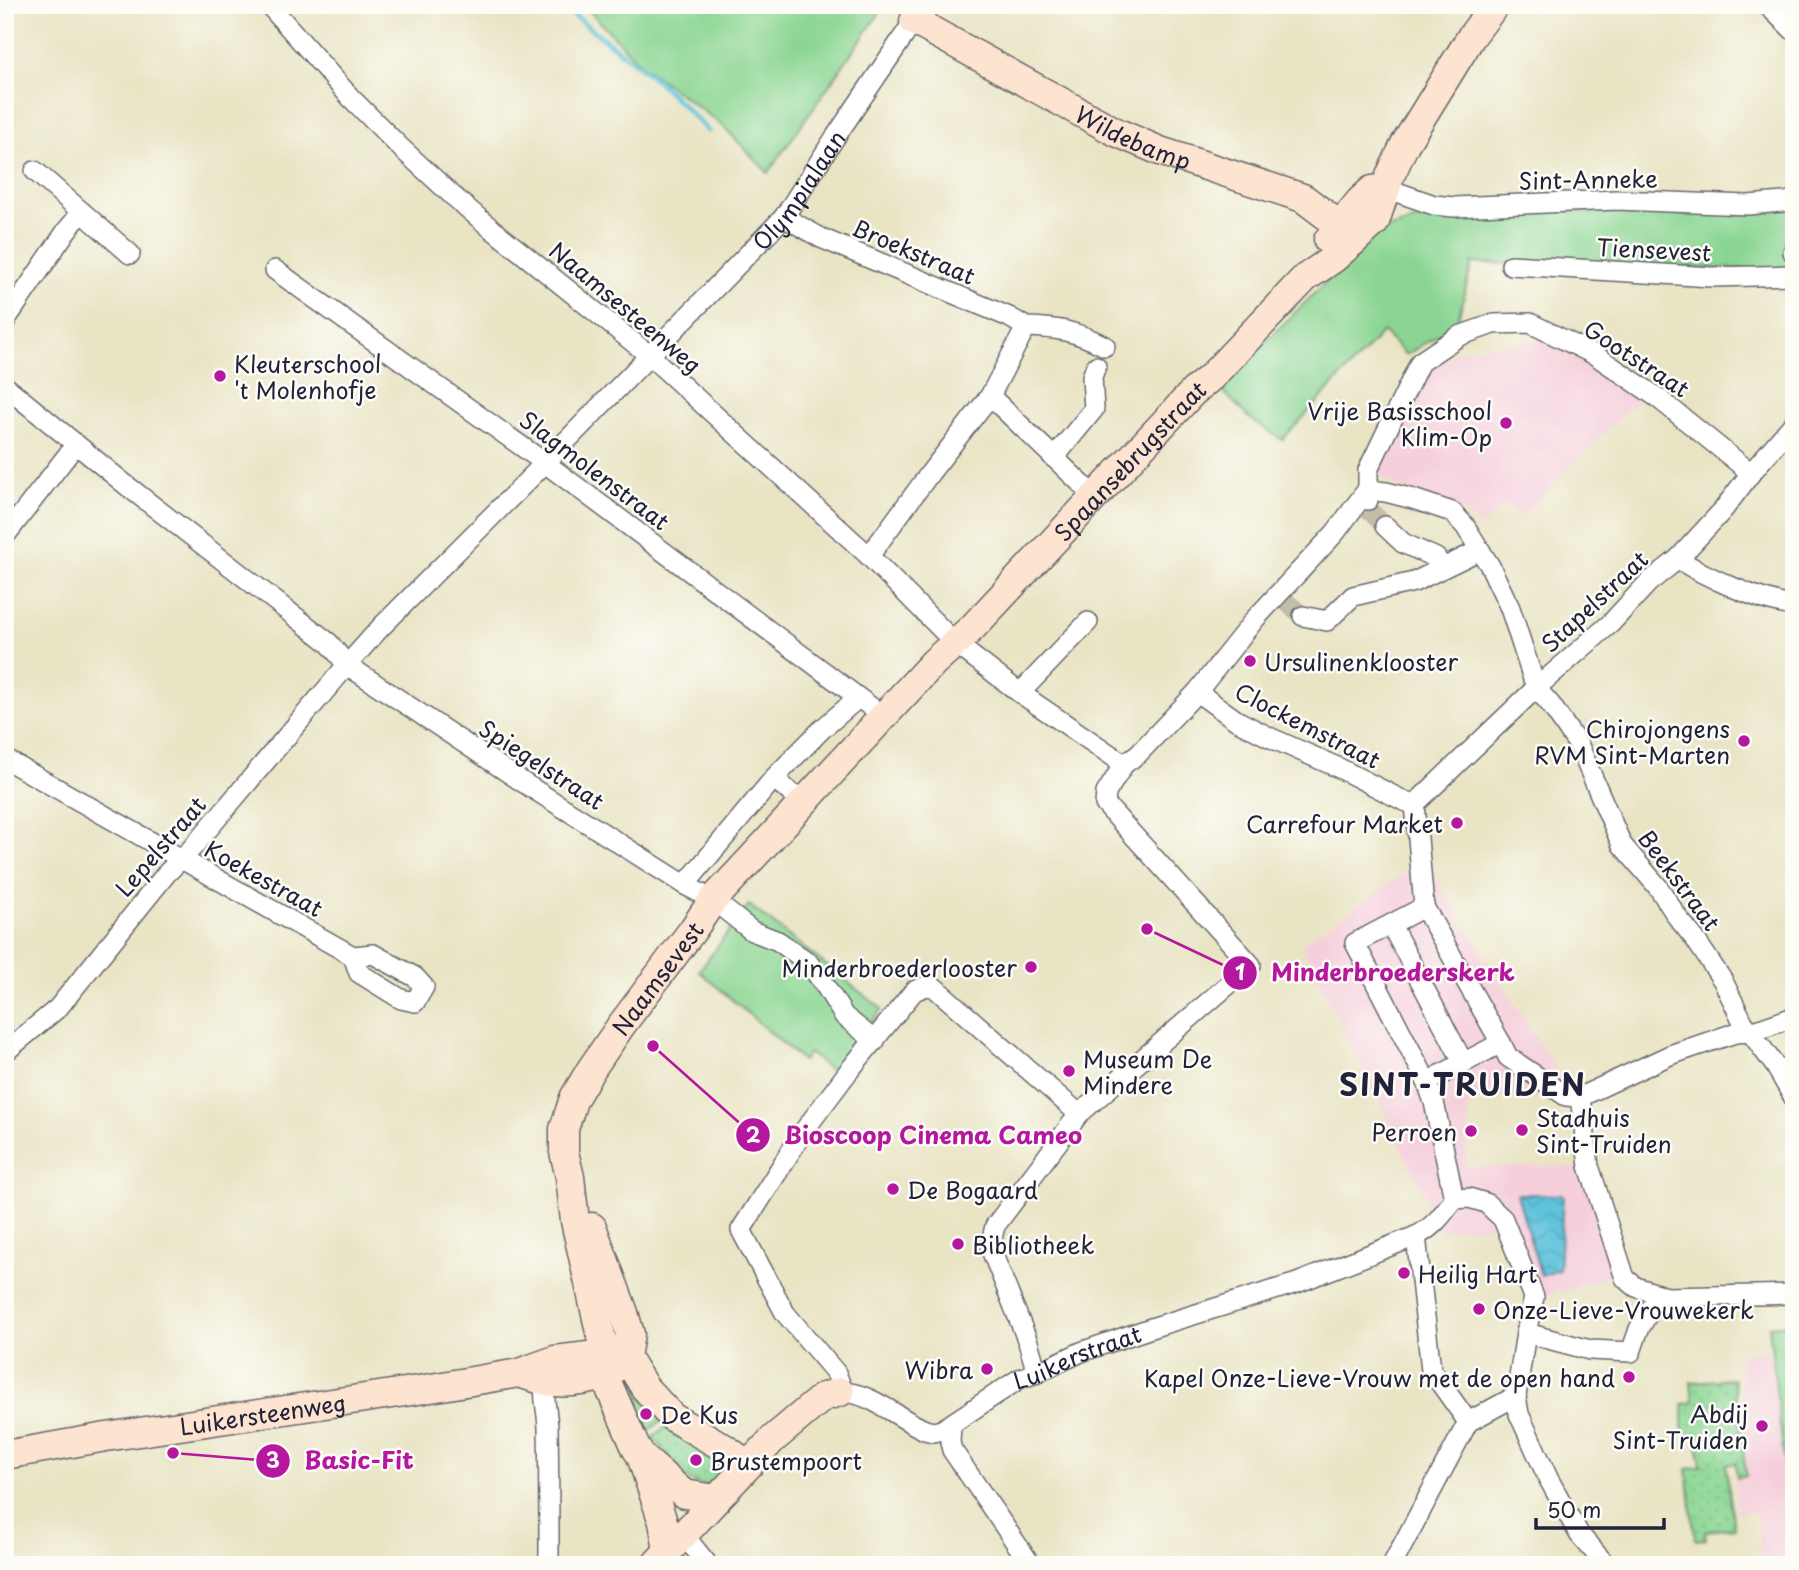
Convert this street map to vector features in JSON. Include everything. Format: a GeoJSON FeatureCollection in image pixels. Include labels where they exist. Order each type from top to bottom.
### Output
{"type":"FeatureCollection","features":[{"type":"Feature","properties":{"kind":"street","name":"Naamsesteenweg"},"geometry":{"type":"LineString","coordinates":[[269,5],[351,98],[444,188],[649,355],[869,556],[955,643]]}},
{"type":"Feature","properties":{"kind":"street"},"geometry":{"type":"LineString","coordinates":[[1385,188],[1405,144],[1471,37],[1495,5]]}},
{"type":"Feature","properties":{"kind":"street"},"geometry":{"type":"LineString","coordinates":[[1766,5],[1794,31]]}},
{"type":"Feature","properties":{"kind":"street","name":"Olympialaan"},"geometry":{"type":"LineString","coordinates":[[649,355],[784,217],[919,13]]}},
{"type":"Feature","properties":{"kind":"street","name":"Wildebamp"},"geometry":{"type":"LineString","coordinates":[[919,13],[1116,132],[1160,151],[1303,198],[1321,210],[1347,234]]}},
{"type":"Feature","properties":{"kind":"street"},"geometry":{"type":"LineString","coordinates":[[35,171],[130,254]]}},
{"type":"Feature","properties":{"kind":"street","name":"Sint-Anneke"},"geometry":{"type":"LineString","coordinates":[[1385,188],[1434,205],[1454,207],[1617,200],[1748,205],[1794,201]]}},
{"type":"Feature","properties":{"kind":"street","name":"Spaansebrugstraat"},"geometry":{"type":"LineString","coordinates":[[955,643],[1305,278],[1322,249],[1347,234],[1360,201],[1372,190],[1385,188]]}},
{"type":"Feature","properties":{"kind":"street"},"geometry":{"type":"LineString","coordinates":[[5,321],[82,212]]}},
{"type":"Feature","properties":{"kind":"street","name":"Broekstraat"},"geometry":{"type":"LineString","coordinates":[[784,217],[821,238],[997,312],[1026,327],[1056,328],[1081,334],[1105,346]]}},
{"type":"Feature","properties":{"kind":"street","name":"Tiensevest"},"geometry":{"type":"LineString","coordinates":[[1511,265],[1712,277],[1794,275]]}},
{"type":"Feature","properties":{"kind":"street","name":"Slagmolenstraat"},"geometry":{"type":"LineString","coordinates":[[275,270],[545,463],[883,716]]}},
{"type":"Feature","properties":{"kind":"street","name":"Gootstraat"},"geometry":{"type":"LineString","coordinates":[[1368,499],[1368,470],[1420,362],[1460,336],[1493,324],[1530,323],[1595,355],[1658,398],[1751,473]]}},
{"type":"Feature","properties":{"kind":"street"},"geometry":{"type":"LineString","coordinates":[[869,556],[990,396],[1026,327]]}},
{"type":"Feature","properties":{"kind":"street","name":"Lepelstraat"},"geometry":{"type":"LineString","coordinates":[[5,1052],[58,1008],[166,874],[381,627],[649,355]]}},
{"type":"Feature","properties":{"kind":"street"},"geometry":{"type":"LineString","coordinates":[[1054,458],[1094,409],[1092,377],[1096,366]]}},
{"type":"Feature","properties":{"kind":"street"},"geometry":{"type":"LineString","coordinates":[[5,386],[126,485],[329,643],[347,665]]}},
{"type":"Feature","properties":{"kind":"street"},"geometry":{"type":"LineString","coordinates":[[990,396],[1094,496]]}},
{"type":"Feature","properties":{"kind":"street","name":"Stapelstraat"},"geometry":{"type":"LineString","coordinates":[[1415,804],[1536,688],[1611,623],[1648,583],[1678,559],[1723,510],[1751,473],[1790,433]]}},
{"type":"Feature","properties":{"kind":"street"},"geometry":{"type":"LineString","coordinates":[[5,536],[76,444]]}},
{"type":"Feature","properties":{"kind":"street"},"geometry":{"type":"LineString","coordinates":[[1037,1373],[1028,1342],[990,1247],[995,1226],[1079,1114],[1251,965],[1105,804],[1105,793],[1124,764],[1138,754],[1197,692],[1255,619],[1281,598],[1335,533],[1368,499],[1386,492],[1452,512],[1465,526],[1490,566],[1510,608],[1536,688]]}},
{"type":"Feature","properties":{"kind":"street"},"geometry":{"type":"LineString","coordinates":[[1385,526],[1403,543],[1436,558],[1442,568]]}},
{"type":"Feature","properties":{"kind":"street"},"geometry":{"type":"LineString","coordinates":[[1303,616],[1327,621],[1353,596],[1414,582],[1480,550]]}},
{"type":"Feature","properties":{"kind":"street"},"geometry":{"type":"LineString","coordinates":[[1678,559],[1694,569],[1765,600],[1794,606]]}},
{"type":"Feature","properties":{"kind":"street"},"geometry":{"type":"LineString","coordinates":[[1020,692],[1088,622]]}},
{"type":"Feature","properties":{"kind":"street"},"geometry":{"type":"LineString","coordinates":[[955,643],[1124,764]]}},
{"type":"Feature","properties":{"kind":"street","name":"Naamsevest"},"geometry":{"type":"LineString","coordinates":[[669,1550],[678,1523],[623,1419],[612,1362],[629,1334],[624,1313],[587,1214],[570,1177],[564,1152],[564,1129],[574,1098],[590,1071],[713,900],[883,716],[955,643]]}},
{"type":"Feature","properties":{"kind":"street","name":"Spiegelstraat"},"geometry":{"type":"LineString","coordinates":[[347,665],[524,783],[713,900],[752,931],[778,941],[808,962],[844,1016],[875,1041]]}},
{"type":"Feature","properties":{"kind":"street","name":"Beekstraat"},"geometry":{"type":"LineString","coordinates":[[1536,688],[1579,746],[1622,845],[1658,887],[1695,939],[1723,981],[1743,1022],[1776,1067],[1794,1098]]}},
{"type":"Feature","properties":{"kind":"street","name":"Clockemstraat"},"geometry":{"type":"LineString","coordinates":[[1197,692],[1236,720],[1269,737],[1337,767],[1404,802],[1415,804]]}},
{"type":"Feature","properties":{"kind":"street","name":"Naamsevest"},"geometry":{"type":"LineString","coordinates":[[685,885],[774,778],[821,730],[858,698]]}},
{"type":"Feature","properties":{"kind":"street","name":"Koekestraat"},"geometry":{"type":"LineString","coordinates":[[5,759],[353,956]]}},
{"type":"Feature","properties":{"kind":"street"},"geometry":{"type":"LineString","coordinates":[[774,778],[803,804]]}},
{"type":"Feature","properties":{"kind":"street"},"geometry":{"type":"LineString","coordinates":[[1415,804],[1424,907],[1508,1057],[1566,1096],[1580,1097],[1670,1055],[1794,1017]]}},
{"type":"Feature","properties":{"kind":"street"},"geometry":{"type":"LineString","coordinates":[[1424,907],[1355,943],[1427,1082],[1434,1102],[1454,1199],[1469,1198],[1486,1203],[1503,1219],[1534,1297],[1516,1396],[1518,1414],[1548,1478],[1579,1534],[1606,1565]]}},
{"type":"Feature","properties":{"kind":"street"},"geometry":{"type":"LineString","coordinates":[[1391,925],[1463,1062]]}},
{"type":"Feature","properties":{"kind":"street"},"geometry":{"type":"LineString","coordinates":[[840,1392],[836,1373],[785,1313],[741,1230],[803,1132],[914,991],[926,986],[934,987],[1079,1114]]}},
{"type":"Feature","properties":{"kind":"street"},"geometry":{"type":"LineString","coordinates":[[1427,1082],[1501,1043]]}},
{"type":"Feature","properties":{"kind":"street"},"geometry":{"type":"LineString","coordinates":[[1580,1097],[1589,1166],[1625,1278],[1636,1287],[1667,1297],[1794,1294]]}},
{"type":"Feature","properties":{"kind":"street","name":"Luikerstraat"},"geometry":{"type":"LineString","coordinates":[[951,1426],[1019,1379],[1081,1352],[1297,1283],[1416,1236],[1438,1220],[1454,1199]]}},
{"type":"Feature","properties":{"kind":"street"},"geometry":{"type":"LineString","coordinates":[[1416,1236],[1431,1370],[1468,1422]]}},
{"type":"Feature","properties":{"kind":"street"},"geometry":{"type":"LineString","coordinates":[[1526,1333],[1590,1350],[1632,1352],[1652,1293]]}},
{"type":"Feature","properties":{"kind":"street"},"geometry":{"type":"LineString","coordinates":[[612,1362],[646,1388],[672,1417],[748,1465]]}},
{"type":"Feature","properties":{"kind":"street","name":"Luikersteenweg"},"geometry":{"type":"LineString","coordinates":[[5,1455],[106,1437],[612,1362]]}},
{"type":"Feature","properties":{"kind":"street"},"geometry":{"type":"LineString","coordinates":[[549,1565],[545,1374],[587,1393],[623,1419]]}},
{"type":"Feature","properties":{"kind":"street"},"geometry":{"type":"LineString","coordinates":[[708,1565],[669,1550],[748,1465],[823,1397],[832,1393],[850,1392],[925,1430],[933,1432],[951,1426]]}},
{"type":"Feature","properties":{"kind":"street"},"geometry":{"type":"LineString","coordinates":[[1392,1565],[1468,1422],[1516,1396]]}},
{"type":"Feature","properties":{"kind":"street"},"geometry":{"type":"LineString","coordinates":[[951,1426],[952,1450],[1031,1565]]}},
{"type":"Feature","properties":{"kind":"street"},"geometry":{"type":"LineString","coordinates":[[641,1456],[681,1492],[716,1499]]}},
{"type":"Feature","properties":{"kind":"shaded area","name":"Vrije Basisschool Klim-Op"},"geometry":{"type":"Polygon","coordinates":[[[1542,341],[1643,394],[1520,518],[1507,504],[1480,527],[1465,513],[1398,487],[1376,473],[1423,372],[1464,349],[1542,341]]]}},
{"type":"Feature","properties":{"kind":"shaded area"},"geometry":{"type":"Polygon","coordinates":[[[1424,860],[1576,1100],[1470,1096],[1465,1167],[1595,1166],[1626,1271],[1527,1301],[1500,1224],[1442,1230],[1301,944],[1424,860]]]}},
{"type":"Feature","properties":{"kind":"shaded area","name":"Abdij Sint-Truiden"},"geometry":{"type":"Polygon","coordinates":[[[1769,1349],[1785,1482],[1794,1481],[1794,1565],[1762,1565],[1756,1512],[1737,1513],[1735,1477],[1747,1475],[1739,1355],[1769,1349]]]}},
{"type":"Feature","properties":{"kind":"green space"},"geometry":{"type":"Polygon","coordinates":[[[584,5],[885,5],[768,173],[723,126],[640,64],[584,5]]]}},
{"type":"Feature","properties":{"kind":"green space"},"geometry":{"type":"Polygon","coordinates":[[[1793,207],[1793,270],[1472,263],[1457,323],[1406,355],[1383,332],[1282,440],[1248,417],[1216,384],[1259,348],[1377,232],[1418,220],[1479,211],[1720,212],[1793,207]]]}},
{"type":"Feature","properties":{"kind":"green space"},"geometry":{"type":"Polygon","coordinates":[[[749,905],[882,1009],[833,1072],[809,1053],[803,1061],[699,971],[749,905]]]}},
{"type":"Feature","properties":{"kind":"green space"},"geometry":{"type":"Polygon","coordinates":[[[1794,1324],[1794,1478],[1786,1479],[1769,1326],[1794,1324]]]}},
{"type":"Feature","properties":{"kind":"green space"},"geometry":{"type":"Polygon","coordinates":[[[620,1373],[664,1419],[649,1431],[624,1403],[620,1373]]]}},
{"type":"Feature","properties":{"kind":"green space"},"geometry":{"type":"Polygon","coordinates":[[[1734,1379],[1746,1475],[1737,1477],[1736,1463],[1726,1465],[1734,1528],[1705,1531],[1706,1539],[1695,1540],[1687,1469],[1701,1466],[1697,1435],[1688,1436],[1683,1429],[1683,1404],[1693,1403],[1691,1382],[1734,1379]]]}},
{"type":"Feature","properties":{"kind":"green space"},"geometry":{"type":"Polygon","coordinates":[[[670,1423],[722,1462],[721,1473],[714,1482],[697,1484],[688,1479],[664,1453],[653,1437],[670,1423]]]}},
{"type":"Feature","properties":{"kind":"water"},"geometry":{"type":"Polygon","coordinates":[[[1517,1194],[1563,1195],[1559,1270],[1541,1276],[1517,1194]]]}},
{"type":"Feature","properties":{"kind":"waterway"},"geometry":{"type":"LineString","coordinates":[[563,7],[659,82],[708,131]]}},
{"type":"Feature","properties":{"kind":"tunnel"},"geometry":{"type":"LineString","coordinates":[[1368,509],[1385,526]]}},
{"type":"Feature","properties":{"kind":"tunnel"},"geometry":{"type":"LineString","coordinates":[[1284,600],[1303,616]]}},
{"type":"Feature","properties":{"kind":"place","name":"Kleuterschool 't Molenhofje"},"geometry":{"type":"Point","coordinates":[220,376]}},
{"type":"Feature","properties":{"kind":"place","name":"Vrije Basisschool Klim-Op"},"geometry":{"type":"Point","coordinates":[1506,423]}},
{"type":"Feature","properties":{"kind":"place","name":"Ursulinenklooster"},"geometry":{"type":"Point","coordinates":[1250,661]}},
{"type":"Feature","properties":{"kind":"place","name":"Chirojongens RVM Sint-Marten"},"geometry":{"type":"Point","coordinates":[1744,741]}},
{"type":"Feature","properties":{"kind":"place","name":"Carrefour Market"},"geometry":{"type":"Point","coordinates":[1457,823]}},
{"type":"Feature","properties":{"kind":"place","name":"Minderbroederskerk"},"geometry":{"type":"Point","coordinates":[1147,929]}},
{"type":"Feature","properties":{"kind":"place","name":"Minderbroederlooster"},"geometry":{"type":"Point","coordinates":[1031,967]}},
{"type":"Feature","properties":{"kind":"place","name":"Bioscoop Cinema Cameo"},"geometry":{"type":"Point","coordinates":[653,1046]}},
{"type":"Feature","properties":{"kind":"place","name":"Museum De Mindere"},"geometry":{"type":"Point","coordinates":[1069,1071]}},
{"type":"Feature","properties":{"kind":"place","name":"Stadhuis Sint-Truiden"},"geometry":{"type":"Point","coordinates":[1522,1130]}},
{"type":"Feature","properties":{"kind":"place","name":"Perroen"},"geometry":{"type":"Point","coordinates":[1471,1131]}},
{"type":"Feature","properties":{"kind":"place","name":"De Bogaard"},"geometry":{"type":"Point","coordinates":[893,1189]}},
{"type":"Feature","properties":{"kind":"place","name":"Bibliotheek"},"geometry":{"type":"Point","coordinates":[958,1244]}},
{"type":"Feature","properties":{"kind":"place","name":"Heilig Hart"},"geometry":{"type":"Point","coordinates":[1404,1273]}},
{"type":"Feature","properties":{"kind":"place","name":"Onze-Lieve-Vrouwekerk"},"geometry":{"type":"Point","coordinates":[1479,1309]}},
{"type":"Feature","properties":{"kind":"place","name":"Wibra"},"geometry":{"type":"Point","coordinates":[987,1369]}},
{"type":"Feature","properties":{"kind":"place","name":"Kapel Onze-Lieve-Vrouw met de open hand"},"geometry":{"type":"Point","coordinates":[1629,1377]}},
{"type":"Feature","properties":{"kind":"place","name":"De Kus"},"geometry":{"type":"Point","coordinates":[646,1414]}},
{"type":"Feature","properties":{"kind":"place","name":"Abdij Sint-Truiden"},"geometry":{"type":"Point","coordinates":[1762,1426]}},
{"type":"Feature","properties":{"kind":"place","name":"Basic-Fit"},"geometry":{"type":"Point","coordinates":[173,1453]}},
{"type":"Feature","properties":{"kind":"place","name":"Brustempoort"},"geometry":{"type":"Point","coordinates":[696,1460]}},
{"type":"Feature","properties":{"kind":"district","name":"SINT-TRUIDEN"},"geometry":{"type":"Point","coordinates":[1463,1083]}}]}
